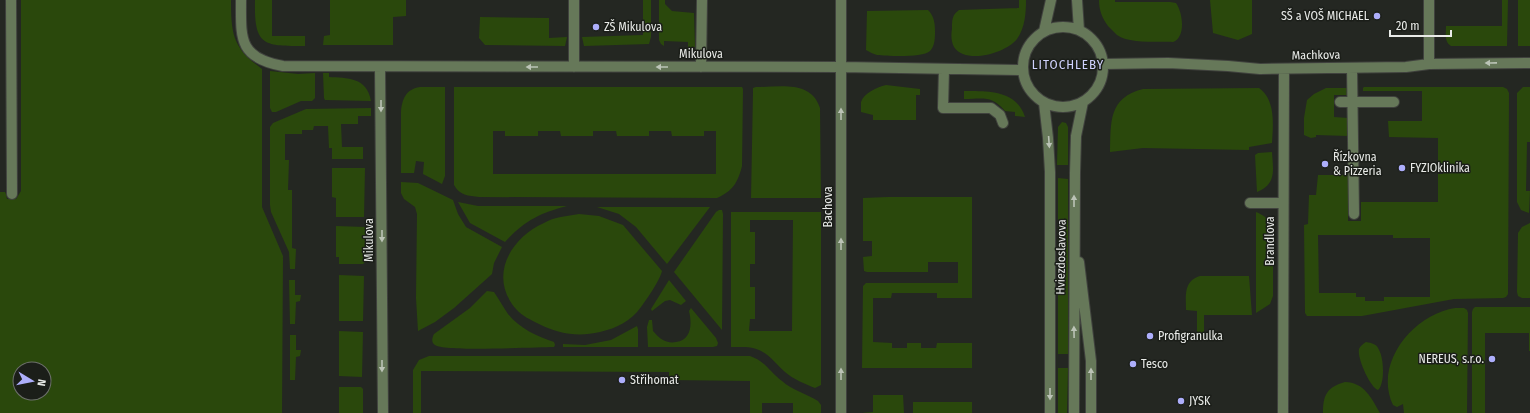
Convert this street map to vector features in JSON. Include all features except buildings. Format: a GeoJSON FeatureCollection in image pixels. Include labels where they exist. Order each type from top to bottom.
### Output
{"type":"FeatureCollection","features":[{"type":"Feature","properties":{"kind":"street"},"geometry":{"type":"LineString","coordinates":[[11,0],[12,194]]}},
{"type":"Feature","properties":{"kind":"street","name":"Mikulova"},"geometry":{"type":"LineString","coordinates":[[241,0],[241,33],[245,45],[255,56],[275,65],[293,67],[841,67],[1022,70]]}},
{"type":"Feature","properties":{"kind":"street"},"geometry":{"type":"LineString","coordinates":[[574,0],[574,67]]}},
{"type":"Feature","properties":{"kind":"street"},"geometry":{"type":"LineString","coordinates":[[701,67],[702,0]]}},
{"type":"Feature","properties":{"kind":"street","name":"Bachova"},"geometry":{"type":"LineString","coordinates":[[841,0],[841,413]]}},
{"type":"Feature","properties":{"kind":"street"},"geometry":{"type":"LineString","coordinates":[[1044,31],[1051,0]]}},
{"type":"Feature","properties":{"kind":"street"},"geometry":{"type":"LineString","coordinates":[[1077,0],[1079,30]]}},
{"type":"Feature","properties":{"kind":"street"},"geometry":{"type":"LineString","coordinates":[[1429,0],[1429,64]]}},
{"type":"Feature","properties":{"kind":"street"},"geometry":{"type":"LineString","coordinates":[[1061,26],[1079,30],[1086,34],[1096,44],[1099,50],[1103,64],[1099,83],[1092,94],[1083,102],[1064,107],[1044,103],[1029,89],[1022,70],[1024,54],[1032,41],[1044,31],[1061,26]]}},
{"type":"Feature","properties":{"kind":"street","name":"Machkova"},"geometry":{"type":"LineString","coordinates":[[1103,64],[1168,63],[1260,69],[1284,69],[1406,67],[1429,64],[1530,63]]}},
{"type":"Feature","properties":{"kind":"street","name":"Mikulova"},"geometry":{"type":"LineString","coordinates":[[380,67],[383,413]]}},
{"type":"Feature","properties":{"kind":"street"},"geometry":{"type":"LineString","coordinates":[[1352,68],[1354,214]]}},
{"type":"Feature","properties":{"kind":"street"},"geometry":{"type":"LineString","coordinates":[[944,69],[943,112],[992,108],[1000,115],[1003,123]]}},
{"type":"Feature","properties":{"kind":"street","name":"Brandlova"},"geometry":{"type":"LineString","coordinates":[[1283,413],[1284,69]]}},
{"type":"Feature","properties":{"kind":"street","name":"Hviezdoslavova"},"geometry":{"type":"LineString","coordinates":[[1074,413],[1074,218],[1076,136],[1083,102]]}},
{"type":"Feature","properties":{"kind":"street"},"geometry":{"type":"LineString","coordinates":[[1340,102],[1394,102]]}},
{"type":"Feature","properties":{"kind":"street","name":"Hviezdoslavova"},"geometry":{"type":"LineString","coordinates":[[1044,103],[1050,172],[1050,413]]}},
{"type":"Feature","properties":{"kind":"street"},"geometry":{"type":"LineString","coordinates":[[1250,203],[1283,203]]}},
{"type":"Feature","properties":{"kind":"street"},"geometry":{"type":"LineString","coordinates":[[1074,218],[1091,361],[1091,413]]}},
{"type":"Feature","properties":{"kind":"green space"},"geometry":{"type":"Polygon","coordinates":[[[21,0],[231,0],[233,32],[239,47],[262,69],[262,207],[283,256],[282,413],[0,413],[0,192],[5,192],[7,199],[16,199],[21,191],[21,0]]]}},
{"type":"Feature","properties":{"kind":"green space"},"geometry":{"type":"Polygon","coordinates":[[[255,0],[272,0],[272,36],[305,36],[305,46],[270,44],[264,40],[259,35],[256,27],[255,0]]]}},
{"type":"Feature","properties":{"kind":"green space"},"geometry":{"type":"Polygon","coordinates":[[[330,0],[406,0],[406,16],[393,17],[393,45],[323,45],[324,36],[330,35],[330,0]]]}},
{"type":"Feature","properties":{"kind":"green space"},"geometry":{"type":"Polygon","coordinates":[[[643,0],[651,0],[651,37],[649,44],[584,46],[582,37],[643,35],[643,0]]]}},
{"type":"Feature","properties":{"kind":"green space"},"geometry":{"type":"Polygon","coordinates":[[[659,0],[665,0],[665,4],[672,11],[694,13],[695,47],[688,47],[688,42],[664,41],[664,46],[661,44],[659,40],[659,0]]]}},
{"type":"Feature","properties":{"kind":"green space"},"geometry":{"type":"Polygon","coordinates":[[[1019,0],[1026,0],[1026,10],[1020,35],[1012,44],[1004,49],[986,55],[976,56],[967,55],[954,47],[952,42],[952,20],[959,10],[1019,8],[1019,0]]]}},
{"type":"Feature","properties":{"kind":"green space"},"geometry":{"type":"Polygon","coordinates":[[[1099,0],[1115,0],[1115,2],[1176,3],[1182,18],[1182,30],[1177,39],[1173,42],[1144,42],[1122,38],[1117,35],[1106,23],[1100,11],[1099,0]]]}},
{"type":"Feature","properties":{"kind":"green space"},"geometry":{"type":"Polygon","coordinates":[[[1210,0],[1252,0],[1252,34],[1238,40],[1213,33],[1210,0]]]}},
{"type":"Feature","properties":{"kind":"green space"},"geometry":{"type":"Polygon","coordinates":[[[1502,0],[1508,0],[1507,46],[1451,46],[1447,42],[1446,26],[1502,26],[1502,0]]]}},
{"type":"Feature","properties":{"kind":"green space"},"geometry":{"type":"Polygon","coordinates":[[[1518,0],[1530,0],[1530,46],[1518,46],[1518,0]]]}},
{"type":"Feature","properties":{"kind":"green space"},"geometry":{"type":"Polygon","coordinates":[[[928,10],[933,17],[935,28],[933,47],[930,51],[920,55],[896,56],[877,55],[866,50],[867,11],[928,10]]]}},
{"type":"Feature","properties":{"kind":"green space"},"geometry":{"type":"Polygon","coordinates":[[[480,17],[549,18],[549,38],[567,37],[565,46],[485,45],[479,38],[480,17]]]}},
{"type":"Feature","properties":{"kind":"green space"},"geometry":{"type":"Polygon","coordinates":[[[270,71],[298,74],[315,73],[315,98],[312,101],[301,101],[276,112],[272,112],[270,108],[270,71]]]}},
{"type":"Feature","properties":{"kind":"green space"},"geometry":{"type":"Polygon","coordinates":[[[323,73],[329,73],[329,77],[355,80],[361,83],[369,93],[371,101],[325,100],[323,73]]]}},
{"type":"Feature","properties":{"kind":"green space"},"geometry":{"type":"Polygon","coordinates":[[[886,85],[920,89],[920,95],[916,95],[916,120],[873,120],[873,115],[861,112],[861,102],[865,96],[875,89],[886,85]]]}},
{"type":"Feature","properties":{"kind":"green space"},"geometry":{"type":"Polygon","coordinates":[[[420,87],[445,87],[445,176],[442,184],[423,174],[424,162],[416,161],[414,173],[401,173],[402,103],[408,92],[420,87]]]}},
{"type":"Feature","properties":{"kind":"green space"},"geometry":{"type":"Polygon","coordinates":[[[454,87],[742,87],[743,89],[742,166],[739,177],[731,189],[717,198],[479,197],[461,193],[454,185],[454,87]],[[493,131],[493,174],[716,174],[716,131],[704,131],[704,136],[672,136],[671,131],[649,131],[649,136],[617,136],[616,131],[593,131],[593,136],[561,136],[560,131],[538,131],[538,136],[505,136],[505,131],[493,131]]]}},
{"type":"Feature","properties":{"kind":"green space"},"geometry":{"type":"Polygon","coordinates":[[[794,87],[810,93],[816,99],[820,108],[821,198],[751,198],[753,88],[794,87]]]}},
{"type":"Feature","properties":{"kind":"green space"},"geometry":{"type":"Polygon","coordinates":[[[1503,87],[1507,89],[1509,93],[1508,294],[1506,297],[1454,299],[1362,316],[1307,316],[1305,313],[1304,225],[1308,224],[1309,195],[1316,195],[1318,175],[1348,175],[1348,221],[1361,221],[1361,202],[1438,202],[1438,174],[1443,174],[1442,163],[1438,163],[1438,138],[1389,137],[1388,121],[1422,121],[1422,91],[1363,91],[1363,88],[1503,87]],[[1318,235],[1319,293],[1356,293],[1356,297],[1365,297],[1365,301],[1384,301],[1384,297],[1430,297],[1430,238],[1393,238],[1393,235],[1318,235]]]}},
{"type":"Feature","properties":{"kind":"green space"},"geometry":{"type":"Polygon","coordinates":[[[1523,87],[1530,87],[1530,142],[1527,142],[1526,191],[1530,191],[1529,213],[1521,210],[1517,202],[1517,93],[1523,87]]]}},
{"type":"Feature","properties":{"kind":"green space"},"geometry":{"type":"Polygon","coordinates":[[[1259,88],[1268,99],[1271,106],[1273,121],[1272,143],[1249,147],[1249,150],[1143,148],[1110,152],[1114,113],[1117,105],[1123,98],[1132,93],[1143,89],[1259,88]]]}},
{"type":"Feature","properties":{"kind":"green space"},"geometry":{"type":"Polygon","coordinates":[[[1326,88],[1347,88],[1347,95],[1334,95],[1334,117],[1348,118],[1348,136],[1316,135],[1316,137],[1311,138],[1304,135],[1304,118],[1307,100],[1314,94],[1326,88]]]}},
{"type":"Feature","properties":{"kind":"green space"},"geometry":{"type":"Polygon","coordinates":[[[964,91],[991,92],[1008,97],[1021,108],[1025,117],[1015,116],[1015,112],[1005,111],[996,102],[991,100],[964,99],[964,91]]]}},
{"type":"Feature","properties":{"kind":"green space"},"geometry":{"type":"Polygon","coordinates":[[[371,108],[371,116],[358,116],[358,124],[341,124],[342,147],[363,147],[363,159],[332,159],[332,148],[329,148],[328,126],[314,126],[313,130],[302,130],[302,134],[285,134],[285,160],[289,160],[288,190],[292,190],[292,248],[296,249],[295,269],[290,269],[289,252],[271,212],[270,205],[270,127],[273,123],[306,109],[371,108]]]}},
{"type":"Feature","properties":{"kind":"green space"},"geometry":{"type":"Polygon","coordinates":[[[1062,122],[1066,123],[1068,127],[1068,165],[1057,165],[1058,127],[1062,122]]]}},
{"type":"Feature","properties":{"kind":"green space"},"geometry":{"type":"Polygon","coordinates":[[[1272,152],[1273,170],[1271,181],[1263,189],[1257,192],[1255,155],[1258,153],[1272,152]]]}},
{"type":"Feature","properties":{"kind":"green space"},"geometry":{"type":"Polygon","coordinates":[[[332,168],[365,168],[364,217],[336,217],[336,198],[332,197],[332,168]]]}},
{"type":"Feature","properties":{"kind":"green space"},"geometry":{"type":"Polygon","coordinates":[[[1058,178],[1068,179],[1068,354],[1058,354],[1058,178]]]}},
{"type":"Feature","properties":{"kind":"green space"},"geometry":{"type":"Polygon","coordinates":[[[401,182],[418,183],[453,200],[458,214],[466,227],[502,247],[494,263],[492,274],[454,308],[435,322],[418,331],[416,298],[417,214],[415,207],[404,199],[401,193],[401,182]]]}},
{"type":"Feature","properties":{"kind":"green space"},"geometry":{"type":"Polygon","coordinates":[[[972,197],[972,298],[937,298],[937,293],[892,293],[891,298],[873,298],[873,342],[892,343],[892,348],[907,348],[907,343],[921,343],[921,348],[936,348],[937,343],[972,343],[972,368],[862,368],[863,286],[866,283],[958,283],[958,262],[928,262],[928,272],[864,271],[863,257],[872,256],[872,241],[863,241],[863,198],[972,197]]]}},
{"type":"Feature","properties":{"kind":"green space"},"geometry":{"type":"Polygon","coordinates":[[[458,202],[478,206],[567,206],[541,215],[526,223],[505,242],[470,223],[458,202]]]}},
{"type":"Feature","properties":{"kind":"green space"},"geometry":{"type":"Polygon","coordinates":[[[597,207],[710,207],[667,264],[636,227],[619,214],[597,207]]]}},
{"type":"Feature","properties":{"kind":"green space"},"geometry":{"type":"Polygon","coordinates":[[[722,210],[723,214],[722,330],[674,272],[716,212],[722,210]]]}},
{"type":"Feature","properties":{"kind":"green space"},"geometry":{"type":"Polygon","coordinates":[[[731,212],[821,212],[821,385],[815,388],[795,379],[788,375],[766,354],[759,350],[749,347],[731,347],[731,212]],[[750,220],[750,232],[755,232],[755,264],[750,264],[750,287],[755,287],[755,319],[750,319],[749,331],[792,331],[793,220],[750,220]]]}},
{"type":"Feature","properties":{"kind":"green space"},"geometry":{"type":"Polygon","coordinates":[[[1256,212],[1271,223],[1273,229],[1273,296],[1270,304],[1256,313],[1256,212]]]}},
{"type":"Feature","properties":{"kind":"green space"},"geometry":{"type":"Polygon","coordinates":[[[579,214],[599,216],[623,225],[662,271],[650,294],[633,316],[612,328],[592,334],[569,334],[554,330],[527,318],[516,309],[508,297],[504,284],[504,272],[507,260],[513,248],[521,238],[552,219],[579,214]]]}},
{"type":"Feature","properties":{"kind":"green space"},"geometry":{"type":"Polygon","coordinates":[[[1530,223],[1530,298],[1522,298],[1518,296],[1517,292],[1518,233],[1522,227],[1530,223]]]}},
{"type":"Feature","properties":{"kind":"green space"},"geometry":{"type":"Polygon","coordinates":[[[336,226],[365,227],[365,262],[363,264],[339,264],[339,257],[336,257],[336,226]]]}},
{"type":"Feature","properties":{"kind":"green space"},"geometry":{"type":"Polygon","coordinates":[[[339,275],[364,276],[363,321],[339,321],[339,275]]]}},
{"type":"Feature","properties":{"kind":"green space"},"geometry":{"type":"Polygon","coordinates":[[[1200,276],[1249,276],[1252,315],[1204,315],[1204,334],[1197,335],[1197,311],[1186,310],[1186,295],[1188,286],[1195,278],[1200,276]]]}},
{"type":"Feature","properties":{"kind":"green space"},"geometry":{"type":"Polygon","coordinates":[[[289,280],[295,280],[295,295],[301,295],[300,301],[296,302],[295,324],[290,324],[289,280]]]}},
{"type":"Feature","properties":{"kind":"green space"},"geometry":{"type":"Polygon","coordinates":[[[669,280],[686,301],[681,305],[670,300],[665,301],[652,311],[651,309],[669,280]]]}},
{"type":"Feature","properties":{"kind":"green space"},"geometry":{"type":"Polygon","coordinates":[[[487,291],[494,292],[508,314],[518,324],[535,334],[554,342],[554,347],[492,349],[455,348],[442,347],[433,343],[432,340],[434,334],[470,308],[487,291]]]}},
{"type":"Feature","properties":{"kind":"green space"},"geometry":{"type":"Polygon","coordinates":[[[1475,307],[1530,307],[1530,351],[1529,333],[1485,333],[1485,413],[1472,413],[1472,312],[1475,307]]]}},
{"type":"Feature","properties":{"kind":"green space"},"geometry":{"type":"Polygon","coordinates":[[[691,308],[716,338],[718,343],[717,346],[648,347],[647,327],[649,320],[652,320],[653,331],[662,339],[671,342],[681,341],[690,330],[689,311],[691,308]]]}},
{"type":"Feature","properties":{"kind":"green space"},"geometry":{"type":"Polygon","coordinates":[[[1455,308],[1464,308],[1468,313],[1467,413],[1404,413],[1403,404],[1397,407],[1393,405],[1388,389],[1388,373],[1393,357],[1401,343],[1412,330],[1425,320],[1440,312],[1455,308]]]}},
{"type":"Feature","properties":{"kind":"green space"},"geometry":{"type":"Polygon","coordinates":[[[637,326],[638,347],[563,347],[563,344],[585,345],[611,340],[637,326]]]}},
{"type":"Feature","properties":{"kind":"green space"},"geometry":{"type":"Polygon","coordinates":[[[339,331],[363,332],[362,377],[339,376],[339,331]]]}},
{"type":"Feature","properties":{"kind":"green space"},"geometry":{"type":"Polygon","coordinates":[[[290,335],[296,335],[296,350],[301,350],[300,356],[296,357],[295,380],[290,380],[290,335]]]}},
{"type":"Feature","properties":{"kind":"green space"},"geometry":{"type":"Polygon","coordinates":[[[1366,342],[1376,345],[1381,354],[1383,377],[1378,390],[1371,384],[1360,359],[1359,349],[1366,342]]]}},
{"type":"Feature","properties":{"kind":"green space"},"geometry":{"type":"Polygon","coordinates":[[[429,356],[750,356],[764,364],[786,384],[818,401],[821,405],[821,413],[793,413],[793,403],[762,403],[762,413],[750,413],[750,381],[669,380],[669,372],[421,371],[421,413],[413,413],[413,370],[419,360],[429,356]]]}},
{"type":"Feature","properties":{"kind":"green space"},"geometry":{"type":"Polygon","coordinates":[[[1058,368],[1068,368],[1067,413],[1058,413],[1058,368]]]}},
{"type":"Feature","properties":{"kind":"green space"},"geometry":{"type":"Polygon","coordinates":[[[1345,382],[1357,385],[1367,392],[1380,413],[1323,413],[1324,401],[1327,393],[1334,386],[1345,382]]]}},
{"type":"Feature","properties":{"kind":"green space"},"geometry":{"type":"Polygon","coordinates":[[[339,387],[361,387],[363,389],[363,413],[339,413],[339,387]]]}},
{"type":"Feature","properties":{"kind":"green space"},"geometry":{"type":"Polygon","coordinates":[[[873,395],[903,395],[904,413],[862,413],[873,412],[873,395]]]}},
{"type":"Feature","properties":{"kind":"green space"},"geometry":{"type":"Polygon","coordinates":[[[913,402],[972,402],[972,413],[913,413],[913,402]]]}},
{"type":"Feature","properties":{"kind":"place","name":"SŠ a VOŠ MICHAEL"},"geometry":{"type":"Point","coordinates":[1377,16]}},
{"type":"Feature","properties":{"kind":"place","name":"ZŠ Mikulova"},"geometry":{"type":"Point","coordinates":[596,27]}},
{"type":"Feature","properties":{"kind":"place","name":"Řízkovna & Pizzeria"},"geometry":{"type":"Point","coordinates":[1325,164]}},
{"type":"Feature","properties":{"kind":"place","name":"FYZIOklinika"},"geometry":{"type":"Point","coordinates":[1402,168]}},
{"type":"Feature","properties":{"kind":"place","name":"Profigranulka"},"geometry":{"type":"Point","coordinates":[1150,336]}},
{"type":"Feature","properties":{"kind":"place","name":"NEREUS, s.r.o."},"geometry":{"type":"Point","coordinates":[1492,359]}},
{"type":"Feature","properties":{"kind":"place","name":"Tesco"},"geometry":{"type":"Point","coordinates":[1133,364]}},
{"type":"Feature","properties":{"kind":"place","name":"Střihomat"},"geometry":{"type":"Point","coordinates":[622,380]}},
{"type":"Feature","properties":{"kind":"place","name":"JYSK"},"geometry":{"type":"Point","coordinates":[1181,401]}},
{"type":"Feature","properties":{"kind":"district","name":"LITOCHLEBY"},"geometry":{"type":"Point","coordinates":[1068,64]}}]}
